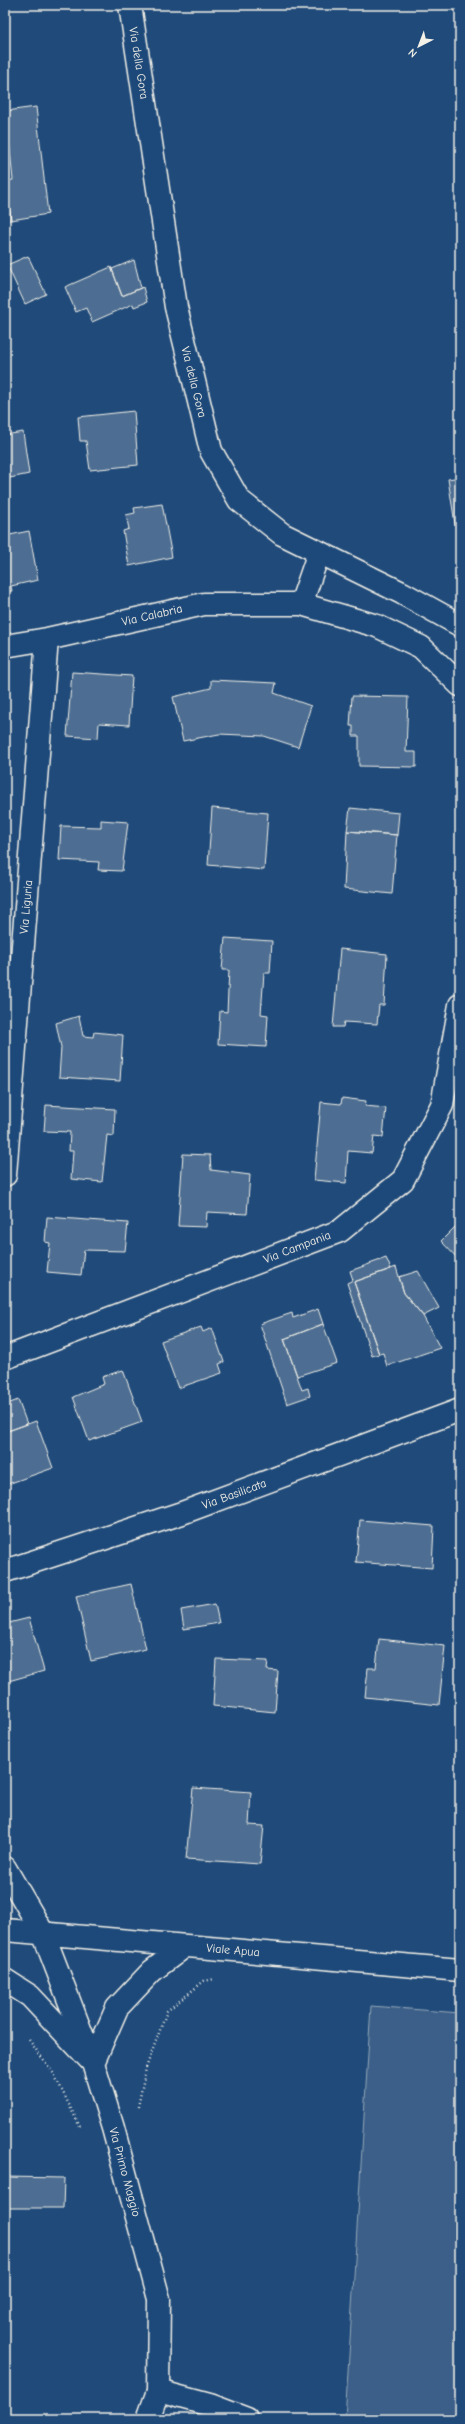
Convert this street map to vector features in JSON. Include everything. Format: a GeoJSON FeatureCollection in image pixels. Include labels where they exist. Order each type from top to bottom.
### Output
{"type":"FeatureCollection","features":[{"type":"Feature","properties":{"kind":"street","name":"Via della Gora"},"geometry":{"type":"LineString","coordinates":[[130,5],[176,307],[211,451],[239,500],[282,534],[402,593],[460,626]]}},
{"type":"Feature","properties":{"kind":"street"},"geometry":{"type":"LineString","coordinates":[[301,604],[319,552]]}},
{"type":"Feature","properties":{"kind":"street","name":"Via Calabria"},"geometry":{"type":"LineString","coordinates":[[5,646],[47,639],[204,604],[301,604],[377,626],[421,647],[460,685]]}},
{"type":"Feature","properties":{"kind":"street","name":"Via Liguria"},"geometry":{"type":"LineString","coordinates":[[5,1175],[47,639]]}},
{"type":"Feature","properties":{"kind":"street","name":"Via Campania"},"geometry":{"type":"LineString","coordinates":[[5,1358],[340,1231],[403,1180],[442,1105],[460,1005]]}},
{"type":"Feature","properties":{"kind":"street","name":"Via Basilicata"},"geometry":{"type":"LineString","coordinates":[[5,1571],[182,1512],[460,1410]]}},
{"type":"Feature","properties":{"kind":"street","name":"Via Primo Maggio"},"geometry":{"type":"LineString","coordinates":[[5,1868],[43,1933],[93,2063],[115,2135],[159,2299],[158,2392],[148,2419]]}},
{"type":"Feature","properties":{"kind":"street","name":"Viale Apua"},"geometry":{"type":"LineString","coordinates":[[5,1930],[460,1970]]}},
{"type":"Feature","properties":{"kind":"street"},"geometry":{"type":"LineString","coordinates":[[5,1980],[30,1996],[93,2063],[117,2008],[152,1971],[185,1946]]}},
{"type":"Feature","properties":{"kind":"street"},"geometry":{"type":"LineString","coordinates":[[158,2392],[210,2405],[247,2419]]}},
{"type":"Feature","properties":{"kind":"path"},"geometry":{"type":"LineString","coordinates":[[138,2111],[146,2068],[168,2011],[204,1981],[219,1978]]}},
{"type":"Feature","properties":{"kind":"path"},"geometry":{"type":"LineString","coordinates":[[28,2038],[54,2074],[83,2133]]}},
{"type":"Feature","properties":{"kind":"shaded area"},"geometry":{"type":"Polygon","coordinates":[[[371,2006],[460,2013],[460,2419],[345,2419],[371,2006]]]}},
{"type":"Feature","properties":{"kind":"building"},"geometry":{"type":"Polygon","coordinates":[[[36,107],[48,214],[11,220],[6,181],[13,180],[6,111],[36,107]]]}},
{"type":"Feature","properties":{"kind":"building"},"geometry":{"type":"Polygon","coordinates":[[[5,181],[11,220],[5,221],[5,181]]]}},
{"type":"Feature","properties":{"kind":"building"},"geometry":{"type":"Polygon","coordinates":[[[28,256],[46,294],[25,304],[7,265],[28,256]]]}},
{"type":"Feature","properties":{"kind":"building"},"geometry":{"type":"Polygon","coordinates":[[[134,260],[141,288],[122,296],[112,269],[134,260]]]}},
{"type":"Feature","properties":{"kind":"building"},"geometry":{"type":"Polygon","coordinates":[[[111,267],[122,296],[143,287],[147,302],[134,307],[133,304],[92,322],[86,308],[76,312],[65,287],[111,267]]]}},
{"type":"Feature","properties":{"kind":"building"},"geometry":{"type":"Polygon","coordinates":[[[134,411],[138,465],[90,470],[86,441],[80,441],[78,417],[134,411]]]}},
{"type":"Feature","properties":{"kind":"building"},"geometry":{"type":"Polygon","coordinates":[[[23,432],[29,474],[5,479],[5,435],[23,432]]]}},
{"type":"Feature","properties":{"kind":"building"},"geometry":{"type":"Polygon","coordinates":[[[460,477],[460,529],[456,530],[448,479],[460,477]]]}},
{"type":"Feature","properties":{"kind":"building"},"geometry":{"type":"Polygon","coordinates":[[[162,504],[172,557],[129,566],[123,531],[129,529],[126,515],[135,513],[134,508],[162,504]]]}},
{"type":"Feature","properties":{"kind":"building"},"geometry":{"type":"Polygon","coordinates":[[[29,531],[38,580],[11,586],[12,591],[5,592],[5,536],[29,531]]]}},
{"type":"Feature","properties":{"kind":"building"},"geometry":{"type":"Polygon","coordinates":[[[72,672],[132,676],[129,725],[99,723],[98,738],[67,736],[72,672]]]}},
{"type":"Feature","properties":{"kind":"building"},"geometry":{"type":"Polygon","coordinates":[[[211,680],[276,683],[274,693],[311,706],[298,747],[264,736],[219,734],[183,741],[173,697],[211,688],[211,680]]]}},
{"type":"Feature","properties":{"kind":"building"},"geometry":{"type":"Polygon","coordinates":[[[352,696],[408,697],[406,752],[416,752],[416,767],[359,766],[359,736],[353,736],[353,726],[350,726],[352,696]]]}},
{"type":"Feature","properties":{"kind":"building"},"geometry":{"type":"Polygon","coordinates":[[[212,808],[268,813],[264,870],[208,865],[212,808]]]}},
{"type":"Feature","properties":{"kind":"building"},"geometry":{"type":"Polygon","coordinates":[[[350,808],[399,813],[397,835],[347,831],[350,808]]]}},
{"type":"Feature","properties":{"kind":"building"},"geometry":{"type":"Polygon","coordinates":[[[101,820],[128,822],[122,871],[98,870],[99,862],[59,860],[61,826],[101,827],[101,820]]]}},
{"type":"Feature","properties":{"kind":"building"},"geometry":{"type":"Polygon","coordinates":[[[347,831],[397,835],[392,894],[344,889],[347,831]]]}},
{"type":"Feature","properties":{"kind":"building"},"geometry":{"type":"Polygon","coordinates":[[[225,938],[272,941],[270,973],[264,973],[261,1014],[268,1015],[266,1047],[218,1044],[220,1011],[227,1012],[229,970],[222,970],[225,938]]]}},
{"type":"Feature","properties":{"kind":"building"},"geometry":{"type":"Polygon","coordinates":[[[340,949],[387,954],[384,1005],[379,1005],[377,1024],[344,1022],[343,1027],[333,1027],[340,949]]]}},
{"type":"Feature","properties":{"kind":"building"},"geometry":{"type":"Polygon","coordinates":[[[79,1016],[83,1036],[93,1037],[94,1032],[123,1035],[120,1081],[59,1077],[61,1047],[56,1023],[79,1016]]]}},
{"type":"Feature","properties":{"kind":"building"},"geometry":{"type":"Polygon","coordinates":[[[342,1098],[366,1101],[365,1106],[386,1108],[383,1137],[374,1136],[372,1153],[348,1151],[346,1183],[314,1180],[321,1102],[341,1104],[342,1098]]]}},
{"type":"Feature","properties":{"kind":"building"},"geometry":{"type":"Polygon","coordinates":[[[46,1105],[115,1109],[114,1136],[107,1135],[102,1182],[71,1179],[73,1151],[69,1151],[70,1132],[44,1131],[46,1105]]]}},
{"type":"Feature","properties":{"kind":"building"},"geometry":{"type":"Polygon","coordinates":[[[183,1154],[210,1155],[211,1170],[250,1175],[247,1214],[207,1212],[206,1227],[178,1226],[183,1154]]]}},
{"type":"Feature","properties":{"kind":"building"},"geometry":{"type":"Polygon","coordinates":[[[47,1217],[128,1223],[125,1251],[84,1250],[81,1275],[47,1272],[50,1243],[45,1242],[47,1217]]]}},
{"type":"Feature","properties":{"kind":"building"},"geometry":{"type":"Polygon","coordinates":[[[460,1222],[460,1261],[441,1241],[460,1222]]]}},
{"type":"Feature","properties":{"kind":"building"},"geometry":{"type":"Polygon","coordinates":[[[386,1258],[391,1269],[354,1282],[379,1354],[372,1356],[347,1283],[353,1280],[350,1271],[386,1258]]]}},
{"type":"Feature","properties":{"kind":"building"},"geometry":{"type":"Polygon","coordinates":[[[396,1267],[404,1293],[423,1316],[440,1348],[387,1366],[383,1353],[379,1354],[354,1282],[396,1267]]]}},
{"type":"Feature","properties":{"kind":"building"},"geometry":{"type":"Polygon","coordinates":[[[418,1271],[439,1308],[423,1316],[404,1293],[399,1277],[418,1271]]]}},
{"type":"Feature","properties":{"kind":"building"},"geometry":{"type":"Polygon","coordinates":[[[318,1309],[323,1324],[284,1339],[302,1390],[308,1388],[310,1396],[287,1404],[260,1324],[292,1313],[293,1318],[318,1309]]]}},
{"type":"Feature","properties":{"kind":"building"},"geometry":{"type":"Polygon","coordinates":[[[323,1324],[337,1363],[297,1376],[284,1339],[323,1324]]]}},
{"type":"Feature","properties":{"kind":"building"},"geometry":{"type":"Polygon","coordinates":[[[201,1327],[203,1332],[212,1328],[224,1362],[219,1364],[222,1373],[178,1388],[161,1341],[201,1327]]]}},
{"type":"Feature","properties":{"kind":"building"},"geometry":{"type":"Polygon","coordinates":[[[123,1370],[142,1422],[89,1441],[73,1397],[104,1384],[102,1377],[123,1370]]]}},
{"type":"Feature","properties":{"kind":"building"},"geometry":{"type":"Polygon","coordinates":[[[18,1400],[27,1424],[5,1432],[5,1405],[18,1400]]]}},
{"type":"Feature","properties":{"kind":"building"},"geometry":{"type":"Polygon","coordinates":[[[36,1421],[53,1468],[5,1485],[5,1432],[36,1421]]]}},
{"type":"Feature","properties":{"kind":"building"},"geometry":{"type":"Polygon","coordinates":[[[360,1520],[434,1526],[432,1568],[356,1562],[360,1520]]]}},
{"type":"Feature","properties":{"kind":"building"},"geometry":{"type":"Polygon","coordinates":[[[131,1584],[146,1649],[91,1661],[76,1596],[131,1584]]]}},
{"type":"Feature","properties":{"kind":"building"},"geometry":{"type":"Polygon","coordinates":[[[215,1604],[219,1623],[184,1629],[181,1610],[215,1604]]]}},
{"type":"Feature","properties":{"kind":"building"},"geometry":{"type":"Polygon","coordinates":[[[29,1618],[44,1671],[5,1682],[5,1624],[29,1618]]]}},
{"type":"Feature","properties":{"kind":"building"},"geometry":{"type":"Polygon","coordinates":[[[379,1639],[445,1646],[439,1705],[365,1697],[368,1668],[376,1668],[379,1639]]]}},
{"type":"Feature","properties":{"kind":"building"},"geometry":{"type":"Polygon","coordinates":[[[216,1659],[268,1661],[267,1670],[278,1671],[275,1712],[213,1706],[216,1659]]]}},
{"type":"Feature","properties":{"kind":"building"},"geometry":{"type":"Polygon","coordinates":[[[193,1788],[251,1792],[249,1825],[264,1826],[260,1864],[186,1859],[193,1788]]]}},
{"type":"Feature","properties":{"kind":"building"},"geometry":{"type":"Polygon","coordinates":[[[5,2177],[64,2178],[63,2208],[5,2208],[5,2177]]]}}]}
